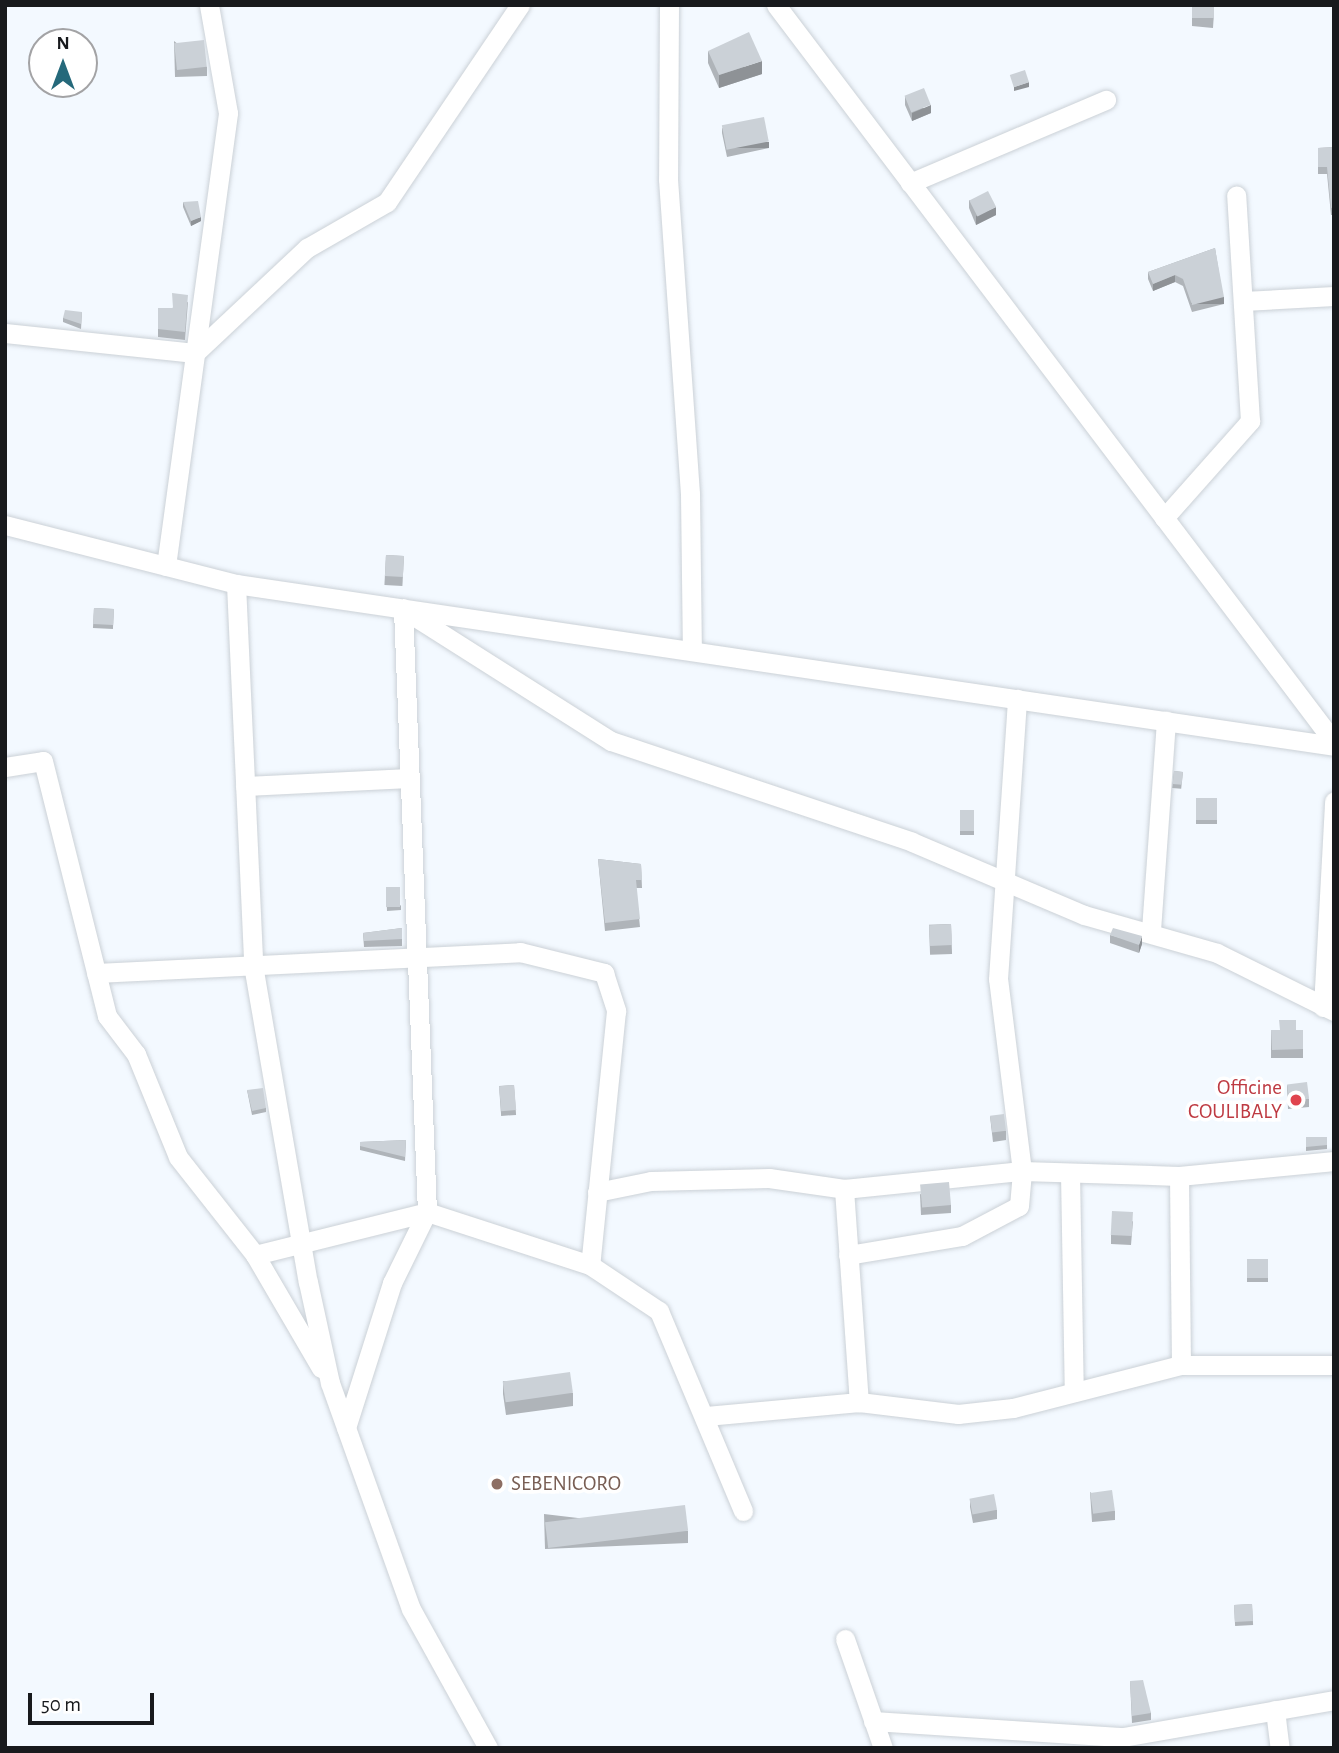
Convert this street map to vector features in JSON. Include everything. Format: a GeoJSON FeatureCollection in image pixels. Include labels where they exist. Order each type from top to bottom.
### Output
{"type":"FeatureCollection","features":[{"type":"Feature","properties":{"kind":"street"},"geometry":{"type":"LineString","coordinates":[[166,566],[228,113],[209,5]]}},
{"type":"Feature","properties":{"kind":"street"},"geometry":{"type":"LineString","coordinates":[[5,333],[195,353],[307,248],[387,202],[520,5]]}},
{"type":"Feature","properties":{"kind":"street"},"geometry":{"type":"LineString","coordinates":[[669,5],[668,179],[690,494],[692,651]]}},
{"type":"Feature","properties":{"kind":"street"},"geometry":{"type":"LineString","coordinates":[[776,5],[1334,744]]}},
{"type":"Feature","properties":{"kind":"street"},"geometry":{"type":"LineString","coordinates":[[910,183],[1107,100]]}},
{"type":"Feature","properties":{"kind":"street"},"geometry":{"type":"LineString","coordinates":[[1164,518],[1250,421],[1236,195]]}},
{"type":"Feature","properties":{"kind":"street"},"geometry":{"type":"LineString","coordinates":[[1243,301],[1334,296]]}},
{"type":"Feature","properties":{"kind":"street"},"geometry":{"type":"LineString","coordinates":[[5,525],[236,584],[1334,744]]}},
{"type":"Feature","properties":{"kind":"street"},"geometry":{"type":"LineString","coordinates":[[236,584],[253,965],[301,1244],[330,1383],[411,1609],[488,1748]]}},
{"type":"Feature","properties":{"kind":"street"},"geometry":{"type":"LineString","coordinates":[[346,1428],[392,1283],[427,1212],[403,608]]}},
{"type":"Feature","properties":{"kind":"street"},"geometry":{"type":"LineString","coordinates":[[403,608],[611,741],[912,842],[1007,885],[1084,915],[1151,930],[1217,953],[1329,1009],[1334,801]]}},
{"type":"Feature","properties":{"kind":"street"},"geometry":{"type":"LineString","coordinates":[[848,1255],[962,1236],[1018,1206],[1022,1171],[999,1009],[1017,699]]}},
{"type":"Feature","properties":{"kind":"street"},"geometry":{"type":"LineString","coordinates":[[1151,930],[1166,721]]}},
{"type":"Feature","properties":{"kind":"street"},"geometry":{"type":"LineString","coordinates":[[5,766],[43,761],[107,1016],[136,1054],[178,1157],[255,1255],[330,1383]]}},
{"type":"Feature","properties":{"kind":"street"},"geometry":{"type":"LineString","coordinates":[[245,786],[410,778]]}},
{"type":"Feature","properties":{"kind":"street"},"geometry":{"type":"LineString","coordinates":[[96,973],[520,952],[604,972],[616,1011],[590,1265]]}},
{"type":"Feature","properties":{"kind":"street"},"geometry":{"type":"LineString","coordinates":[[597,1192],[651,1181],[769,1178],[844,1189],[1022,1171],[1180,1176],[1334,1161]]}},
{"type":"Feature","properties":{"kind":"street"},"geometry":{"type":"LineString","coordinates":[[1070,1173],[1074,1392]]}},
{"type":"Feature","properties":{"kind":"street"},"geometry":{"type":"LineString","coordinates":[[1180,1176],[1181,1365]]}},
{"type":"Feature","properties":{"kind":"street"},"geometry":{"type":"LineString","coordinates":[[844,1189],[859,1402]]}},
{"type":"Feature","properties":{"kind":"street"},"geometry":{"type":"LineString","coordinates":[[255,1255],[427,1212],[590,1265],[659,1311],[706,1416],[743,1511]]}},
{"type":"Feature","properties":{"kind":"street"},"geometry":{"type":"LineString","coordinates":[[706,1416],[859,1402],[958,1414],[1074,1392],[1181,1365],[1334,1365]]}},
{"type":"Feature","properties":{"kind":"street"},"geometry":{"type":"LineString","coordinates":[[845,1639],[883,1748]]}},
{"type":"Feature","properties":{"kind":"street"},"geometry":{"type":"LineString","coordinates":[[873,1721],[1123,1737],[1334,1700]]}},
{"type":"Feature","properties":{"kind":"street"},"geometry":{"type":"LineString","coordinates":[[1275,1710],[1280,1748]]}},
{"type":"Feature","properties":{"kind":"building"},"geometry":{"type":"Polygon","coordinates":[[[1192,5],[1214,5],[1214,18],[1192,18],[1192,5]]]}},
{"type":"Feature","properties":{"kind":"building"},"geometry":{"type":"Polygon","coordinates":[[[749,32],[762,61],[719,75],[708,51],[749,32]]]}},
{"type":"Feature","properties":{"kind":"building"},"geometry":{"type":"Polygon","coordinates":[[[204,40],[207,67],[177,70],[174,43],[204,40]]]}},
{"type":"Feature","properties":{"kind":"building"},"geometry":{"type":"Polygon","coordinates":[[[1025,70],[1029,82],[1014,87],[1010,75],[1025,70]]]}},
{"type":"Feature","properties":{"kind":"building"},"geometry":{"type":"Polygon","coordinates":[[[924,88],[931,105],[911,113],[905,96],[924,88]]]}},
{"type":"Feature","properties":{"kind":"building"},"geometry":{"type":"Polygon","coordinates":[[[764,117],[769,142],[727,150],[722,125],[764,117]]]}},
{"type":"Feature","properties":{"kind":"building"},"geometry":{"type":"Polygon","coordinates":[[[1334,147],[1334,207],[1331,208],[1327,167],[1318,167],[1318,148],[1334,147]]]}},
{"type":"Feature","properties":{"kind":"building"},"geometry":{"type":"Polygon","coordinates":[[[988,191],[996,207],[977,217],[969,201],[988,191]]]}},
{"type":"Feature","properties":{"kind":"building"},"geometry":{"type":"Polygon","coordinates":[[[198,201],[201,217],[191,221],[183,202],[198,201]]]}},
{"type":"Feature","properties":{"kind":"building"},"geometry":{"type":"Polygon","coordinates":[[[1215,248],[1224,297],[1192,305],[1183,279],[1175,275],[1153,284],[1148,272],[1215,248]]]}},
{"type":"Feature","properties":{"kind":"building"},"geometry":{"type":"Polygon","coordinates":[[[172,293],[188,295],[185,332],[158,329],[158,308],[173,308],[172,293]]]}},
{"type":"Feature","properties":{"kind":"building"},"geometry":{"type":"Polygon","coordinates":[[[65,310],[82,312],[81,324],[63,318],[65,310]]]}},
{"type":"Feature","properties":{"kind":"building"},"geometry":{"type":"Polygon","coordinates":[[[386,555],[404,556],[403,577],[385,576],[386,555]]]}},
{"type":"Feature","properties":{"kind":"building"},"geometry":{"type":"Polygon","coordinates":[[[94,608],[114,609],[113,625],[93,624],[94,608]]]}},
{"type":"Feature","properties":{"kind":"building"},"geometry":{"type":"Polygon","coordinates":[[[1174,771],[1183,772],[1182,785],[1173,784],[1174,771]]]}},
{"type":"Feature","properties":{"kind":"building"},"geometry":{"type":"Polygon","coordinates":[[[1196,798],[1217,798],[1217,820],[1196,820],[1196,798]]]}},
{"type":"Feature","properties":{"kind":"building"},"geometry":{"type":"Polygon","coordinates":[[[960,810],[974,810],[974,831],[960,831],[960,810]]]}},
{"type":"Feature","properties":{"kind":"building"},"geometry":{"type":"Polygon","coordinates":[[[598,859],[641,864],[642,880],[636,880],[640,919],[605,923],[598,859]]]}},
{"type":"Feature","properties":{"kind":"building"},"geometry":{"type":"Polygon","coordinates":[[[386,887],[400,887],[400,907],[386,907],[386,887]]]}},
{"type":"Feature","properties":{"kind":"building"},"geometry":{"type":"Polygon","coordinates":[[[951,924],[952,945],[930,946],[929,925],[951,924]]]}},
{"type":"Feature","properties":{"kind":"building"},"geometry":{"type":"Polygon","coordinates":[[[402,928],[402,939],[364,941],[363,933],[402,928]]]}},
{"type":"Feature","properties":{"kind":"building"},"geometry":{"type":"Polygon","coordinates":[[[1113,928],[1142,936],[1139,945],[1110,935],[1113,928]]]}},
{"type":"Feature","properties":{"kind":"building"},"geometry":{"type":"Polygon","coordinates":[[[1279,1020],[1296,1020],[1296,1030],[1303,1030],[1303,1049],[1272,1050],[1271,1030],[1280,1030],[1279,1020]]]}},
{"type":"Feature","properties":{"kind":"building"},"geometry":{"type":"Polygon","coordinates":[[[1307,1082],[1309,1099],[1289,1101],[1287,1084],[1307,1082]]]}},
{"type":"Feature","properties":{"kind":"building"},"geometry":{"type":"Polygon","coordinates":[[[514,1085],[516,1110],[501,1111],[499,1086],[514,1085]]]}},
{"type":"Feature","properties":{"kind":"building"},"geometry":{"type":"Polygon","coordinates":[[[263,1088],[266,1108],[252,1111],[247,1090],[263,1088]]]}},
{"type":"Feature","properties":{"kind":"building"},"geometry":{"type":"Polygon","coordinates":[[[1004,1114],[1006,1131],[992,1133],[990,1116],[1004,1114]]]}},
{"type":"Feature","properties":{"kind":"building"},"geometry":{"type":"Polygon","coordinates":[[[1306,1137],[1327,1137],[1327,1145],[1306,1147],[1306,1137]]]}},
{"type":"Feature","properties":{"kind":"building"},"geometry":{"type":"Polygon","coordinates":[[[406,1140],[405,1157],[360,1146],[360,1142],[406,1140]]]}},
{"type":"Feature","properties":{"kind":"building"},"geometry":{"type":"Polygon","coordinates":[[[949,1182],[951,1205],[922,1207],[920,1185],[949,1182]]]}},
{"type":"Feature","properties":{"kind":"building"},"geometry":{"type":"Polygon","coordinates":[[[1112,1211],[1133,1212],[1132,1236],[1111,1235],[1112,1211]]]}},
{"type":"Feature","properties":{"kind":"building"},"geometry":{"type":"Polygon","coordinates":[[[1247,1259],[1268,1259],[1268,1278],[1247,1278],[1247,1259]]]}},
{"type":"Feature","properties":{"kind":"building"},"geometry":{"type":"Polygon","coordinates":[[[570,1372],[573,1393],[506,1402],[503,1381],[570,1372]]]}},
{"type":"Feature","properties":{"kind":"building"},"geometry":{"type":"Polygon","coordinates":[[[1112,1490],[1115,1511],[1093,1514],[1090,1493],[1112,1490]]]}},
{"type":"Feature","properties":{"kind":"building"},"geometry":{"type":"Polygon","coordinates":[[[994,1494],[997,1510],[973,1514],[969,1499],[994,1494]]]}},
{"type":"Feature","properties":{"kind":"building"},"geometry":{"type":"Polygon","coordinates":[[[685,1505],[688,1531],[548,1548],[545,1522],[685,1505]]]}},
{"type":"Feature","properties":{"kind":"building"},"geometry":{"type":"Polygon","coordinates":[[[1252,1604],[1253,1621],[1235,1622],[1234,1605],[1252,1604]]]}},
{"type":"Feature","properties":{"kind":"building"},"geometry":{"type":"Polygon","coordinates":[[[1143,1680],[1151,1713],[1132,1716],[1130,1681],[1143,1680]]]}},
{"type":"Feature","properties":{"kind":"place","name":"Officine COULIBALY"},"geometry":{"type":"Point","coordinates":[1296,1100]}},
{"type":"Feature","properties":{"kind":"place","name":"SEBENICORO"},"geometry":{"type":"Point","coordinates":[497,1484]}}]}
